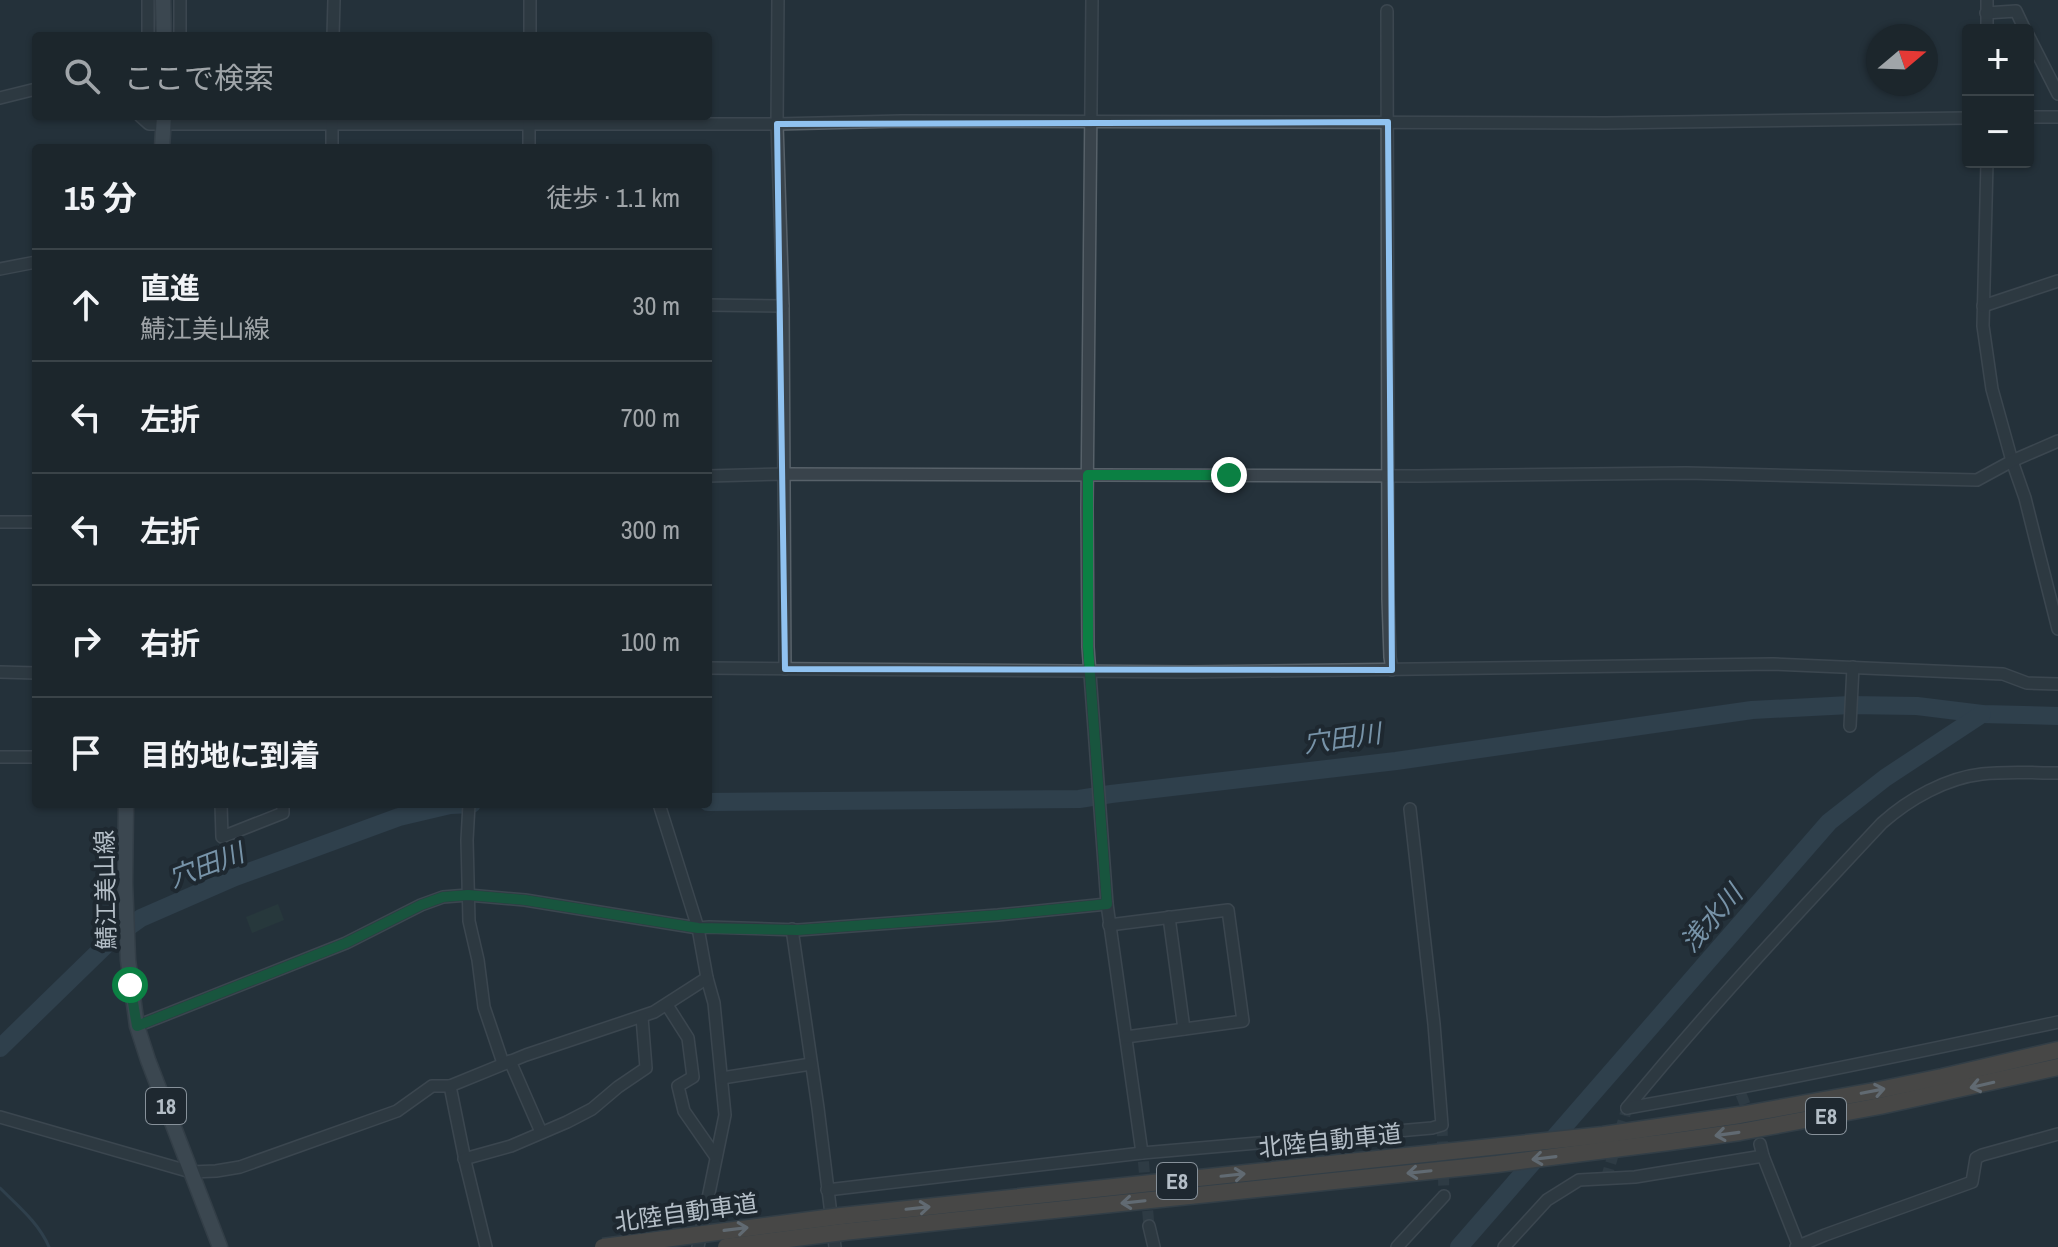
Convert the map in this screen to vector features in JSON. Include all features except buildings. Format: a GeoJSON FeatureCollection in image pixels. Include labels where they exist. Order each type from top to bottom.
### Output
{"type":"FeatureCollection","features":[{"type":"Feature","properties":{"kind":"highway","name":"北陸自動車道"},"geometry":{"type":"LineString","coordinates":[[726,1247],[1740,1115],[1874,1091],[2058,1050]]}},
{"type":"Feature","properties":{"kind":"highway","name":"北陸自動車道"},"geometry":{"type":"LineString","coordinates":[[603,1247],[839,1232],[1497,1164],[1740,1132],[1946,1093],[2058,1067]]}},
{"type":"Feature","properties":{"kind":"main road"},"geometry":{"type":"LineString","coordinates":[[163,0],[164,32]]}},
{"type":"Feature","properties":{"kind":"main road"},"geometry":{"type":"LineString","coordinates":[[163,144],[169,120]]}},
{"type":"Feature","properties":{"kind":"main road","name":"鯖江美山線"},"geometry":{"type":"LineString","coordinates":[[126,808],[128,960],[137,1026],[220,1247]]}},
{"type":"Feature","properties":{"kind":"street"},"geometry":{"type":"LineString","coordinates":[[148,0],[148,32]]}},
{"type":"Feature","properties":{"kind":"street"},"geometry":{"type":"LineString","coordinates":[[180,0],[180,32]]}},
{"type":"Feature","properties":{"kind":"street"},"geometry":{"type":"LineString","coordinates":[[333,32],[334,0]]}},
{"type":"Feature","properties":{"kind":"street"},"geometry":{"type":"LineString","coordinates":[[530,0],[530,32]]}},
{"type":"Feature","properties":{"kind":"street"},"geometry":{"type":"LineString","coordinates":[[778,0],[785,669]]}},
{"type":"Feature","properties":{"kind":"street"},"geometry":{"type":"LineString","coordinates":[[1092,0],[1087,604],[1109,925],[1142,1146]]}},
{"type":"Feature","properties":{"kind":"street"},"geometry":{"type":"LineString","coordinates":[[1987,6],[2016,11],[2022,24]]}},
{"type":"Feature","properties":{"kind":"street"},"geometry":{"type":"LineString","coordinates":[[1387,11],[1389,643],[1392,670]]}},
{"type":"Feature","properties":{"kind":"street"},"geometry":{"type":"LineString","coordinates":[[2034,47],[2058,94]]}},
{"type":"Feature","properties":{"kind":"street"},"geometry":{"type":"LineString","coordinates":[[0,98],[32,90]]}},
{"type":"Feature","properties":{"kind":"street"},"geometry":{"type":"LineString","coordinates":[[2034,117],[2058,117]]}},
{"type":"Feature","properties":{"kind":"street"},"geometry":{"type":"LineString","coordinates":[[144,120],[149,124],[169,120],[528,120],[777,124],[902,121],[1606,123],[1962,118]]}},
{"type":"Feature","properties":{"kind":"street"},"geometry":{"type":"LineString","coordinates":[[332,120],[332,144]]}},
{"type":"Feature","properties":{"kind":"street"},"geometry":{"type":"LineString","coordinates":[[528,120],[529,144]]}},
{"type":"Feature","properties":{"kind":"street"},"geometry":{"type":"LineString","coordinates":[[1987,168],[1983,326],[1992,389],[2025,498],[2057,622]]}},
{"type":"Feature","properties":{"kind":"street"},"geometry":{"type":"LineString","coordinates":[[0,269],[32,263]]}},
{"type":"Feature","properties":{"kind":"street"},"geometry":{"type":"LineString","coordinates":[[1983,306],[2058,281]]}},
{"type":"Feature","properties":{"kind":"street"},"geometry":{"type":"LineString","coordinates":[[712,305],[783,306]]}},
{"type":"Feature","properties":{"kind":"street"},"geometry":{"type":"LineString","coordinates":[[712,476],[1686,473],[1977,480],[2058,441]]}},
{"type":"Feature","properties":{"kind":"street"},"geometry":{"type":"LineString","coordinates":[[0,522],[32,522]]}},
{"type":"Feature","properties":{"kind":"street"},"geometry":{"type":"LineString","coordinates":[[2044,572],[2058,566]]}},
{"type":"Feature","properties":{"kind":"street"},"geometry":{"type":"LineString","coordinates":[[712,668],[1190,672],[1773,664],[2003,674],[2027,683],[2058,684]]}},
{"type":"Feature","properties":{"kind":"street"},"geometry":{"type":"LineString","coordinates":[[1850,726],[1853,668]]}},
{"type":"Feature","properties":{"kind":"street"},"geometry":{"type":"LineString","coordinates":[[0,672],[32,673]]}},
{"type":"Feature","properties":{"kind":"street"},"geometry":{"type":"LineString","coordinates":[[0,757],[32,757]]}},
{"type":"Feature","properties":{"kind":"street"},"geometry":{"type":"LineString","coordinates":[[2058,773],[1964,777],[1922,794],[1895,811],[1744,971],[1627,1108],[1740,1091],[2058,1022]]}},
{"type":"Feature","properties":{"kind":"street"},"geometry":{"type":"LineString","coordinates":[[221,808],[222,837],[283,813],[283,808]]}},
{"type":"Feature","properties":{"kind":"street"},"geometry":{"type":"LineString","coordinates":[[469,808],[469,921],[484,1007],[541,1132]]}},
{"type":"Feature","properties":{"kind":"street"},"geometry":{"type":"LineString","coordinates":[[660,808],[698,928],[714,1003],[722,1078],[725,1115],[698,1247]]}},
{"type":"Feature","properties":{"kind":"street"},"geometry":{"type":"LineString","coordinates":[[827,1190],[1142,1146],[1442,1125],[1410,809]]}},
{"type":"Feature","properties":{"kind":"street"},"geometry":{"type":"LineString","coordinates":[[137,1026],[346,943],[443,897],[468,895],[576,907],[698,928],[792,929],[1107,904]]}},
{"type":"Feature","properties":{"kind":"street"},"geometry":{"type":"LineString","coordinates":[[1109,925],[1228,910],[1243,1021],[1126,1037]]}},
{"type":"Feature","properties":{"kind":"street"},"geometry":{"type":"LineString","coordinates":[[1169,917],[1184,1029]]}},
{"type":"Feature","properties":{"kind":"street"},"geometry":{"type":"LineString","coordinates":[[792,929],[827,1190],[839,1232]]}},
{"type":"Feature","properties":{"kind":"street"},"geometry":{"type":"LineString","coordinates":[[0,1117],[191,1172],[240,1167],[397,1111],[432,1086],[450,1086],[507,1062],[642,1017],[667,1005],[707,978]]}},
{"type":"Feature","properties":{"kind":"street"},"geometry":{"type":"LineString","coordinates":[[667,1005],[688,1038],[693,1077],[678,1086],[684,1111],[716,1157]]}},
{"type":"Feature","properties":{"kind":"street"},"geometry":{"type":"LineString","coordinates":[[464,1159],[511,1146],[592,1109],[646,1068],[642,1017]]}},
{"type":"Feature","properties":{"kind":"street"},"geometry":{"type":"LineString","coordinates":[[722,1078],[811,1064]]}},
{"type":"Feature","properties":{"kind":"street"},"geometry":{"type":"LineString","coordinates":[[450,1086],[486,1247]]}},
{"type":"Feature","properties":{"kind":"street"},"geometry":{"type":"LineString","coordinates":[[1504,1247],[1547,1200],[1579,1180],[1635,1177],[1761,1150],[1798,1247],[1972,1182],[1976,1158],[1982,1155],[2058,1134]]}},
{"type":"Feature","properties":{"kind":"street"},"geometry":{"type":"LineString","coordinates":[[1397,1247],[1444,1196]]}},
{"type":"Feature","properties":{"kind":"street"},"geometry":{"type":"LineString","coordinates":[[1149,1226],[1154,1247]]}},
{"type":"Feature","properties":{"kind":"highlighted area"},"geometry":{"type":"Polygon","coordinates":[[[1388,122],[1392,670],[785,669],[777,124],[1388,122]]]}},
{"type":"Feature","properties":{"kind":"green space"},"geometry":{"type":"Polygon","coordinates":[[[278,904],[284,920],[252,933],[246,917],[278,904]]]}},
{"type":"Feature","properties":{"kind":"waterway","name":"穴田川"},"geometry":{"type":"LineString","coordinates":[[712,802],[1079,799],[1396,761],[1752,710],[1850,705],[1917,706],[1982,714],[2058,716]]}},
{"type":"Feature","properties":{"kind":"waterway","name":"浅水川"},"geometry":{"type":"LineString","coordinates":[[1459,1247],[1829,822],[1885,778],[1982,714]]}},
{"type":"Feature","properties":{"kind":"waterway","name":"穴田川"},"geometry":{"type":"LineString","coordinates":[[0,1048],[113,938],[141,918],[235,877],[399,817],[437,808]]}},
{"type":"Feature","properties":{"kind":"waterway"},"geometry":{"type":"LineString","coordinates":[[0,1188],[34,1223],[49,1247]]}},
{"type":"Feature","properties":{"kind":"tunnel"},"geometry":{"type":"LineString","coordinates":[[1741,1094],[1751,1120]]}},
{"type":"Feature","properties":{"kind":"tunnel"},"geometry":{"type":"LineString","coordinates":[[1606,1179],[1627,1108]]}},
{"type":"Feature","properties":{"kind":"tunnel"},"geometry":{"type":"LineString","coordinates":[[1442,1125],[1444,1196]]}},
{"type":"Feature","properties":{"kind":"tunnel"},"geometry":{"type":"LineString","coordinates":[[1142,1145],[1149,1226]]}},
{"type":"Feature","properties":{"kind":"route"},"geometry":{"type":"LineString","coordinates":[[130,985],[137,1026],[346,943],[443,897],[468,895],[525,900],[698,928],[798,930],[1107,904],[1088,647],[1088,475],[1229,475]]}}]}
